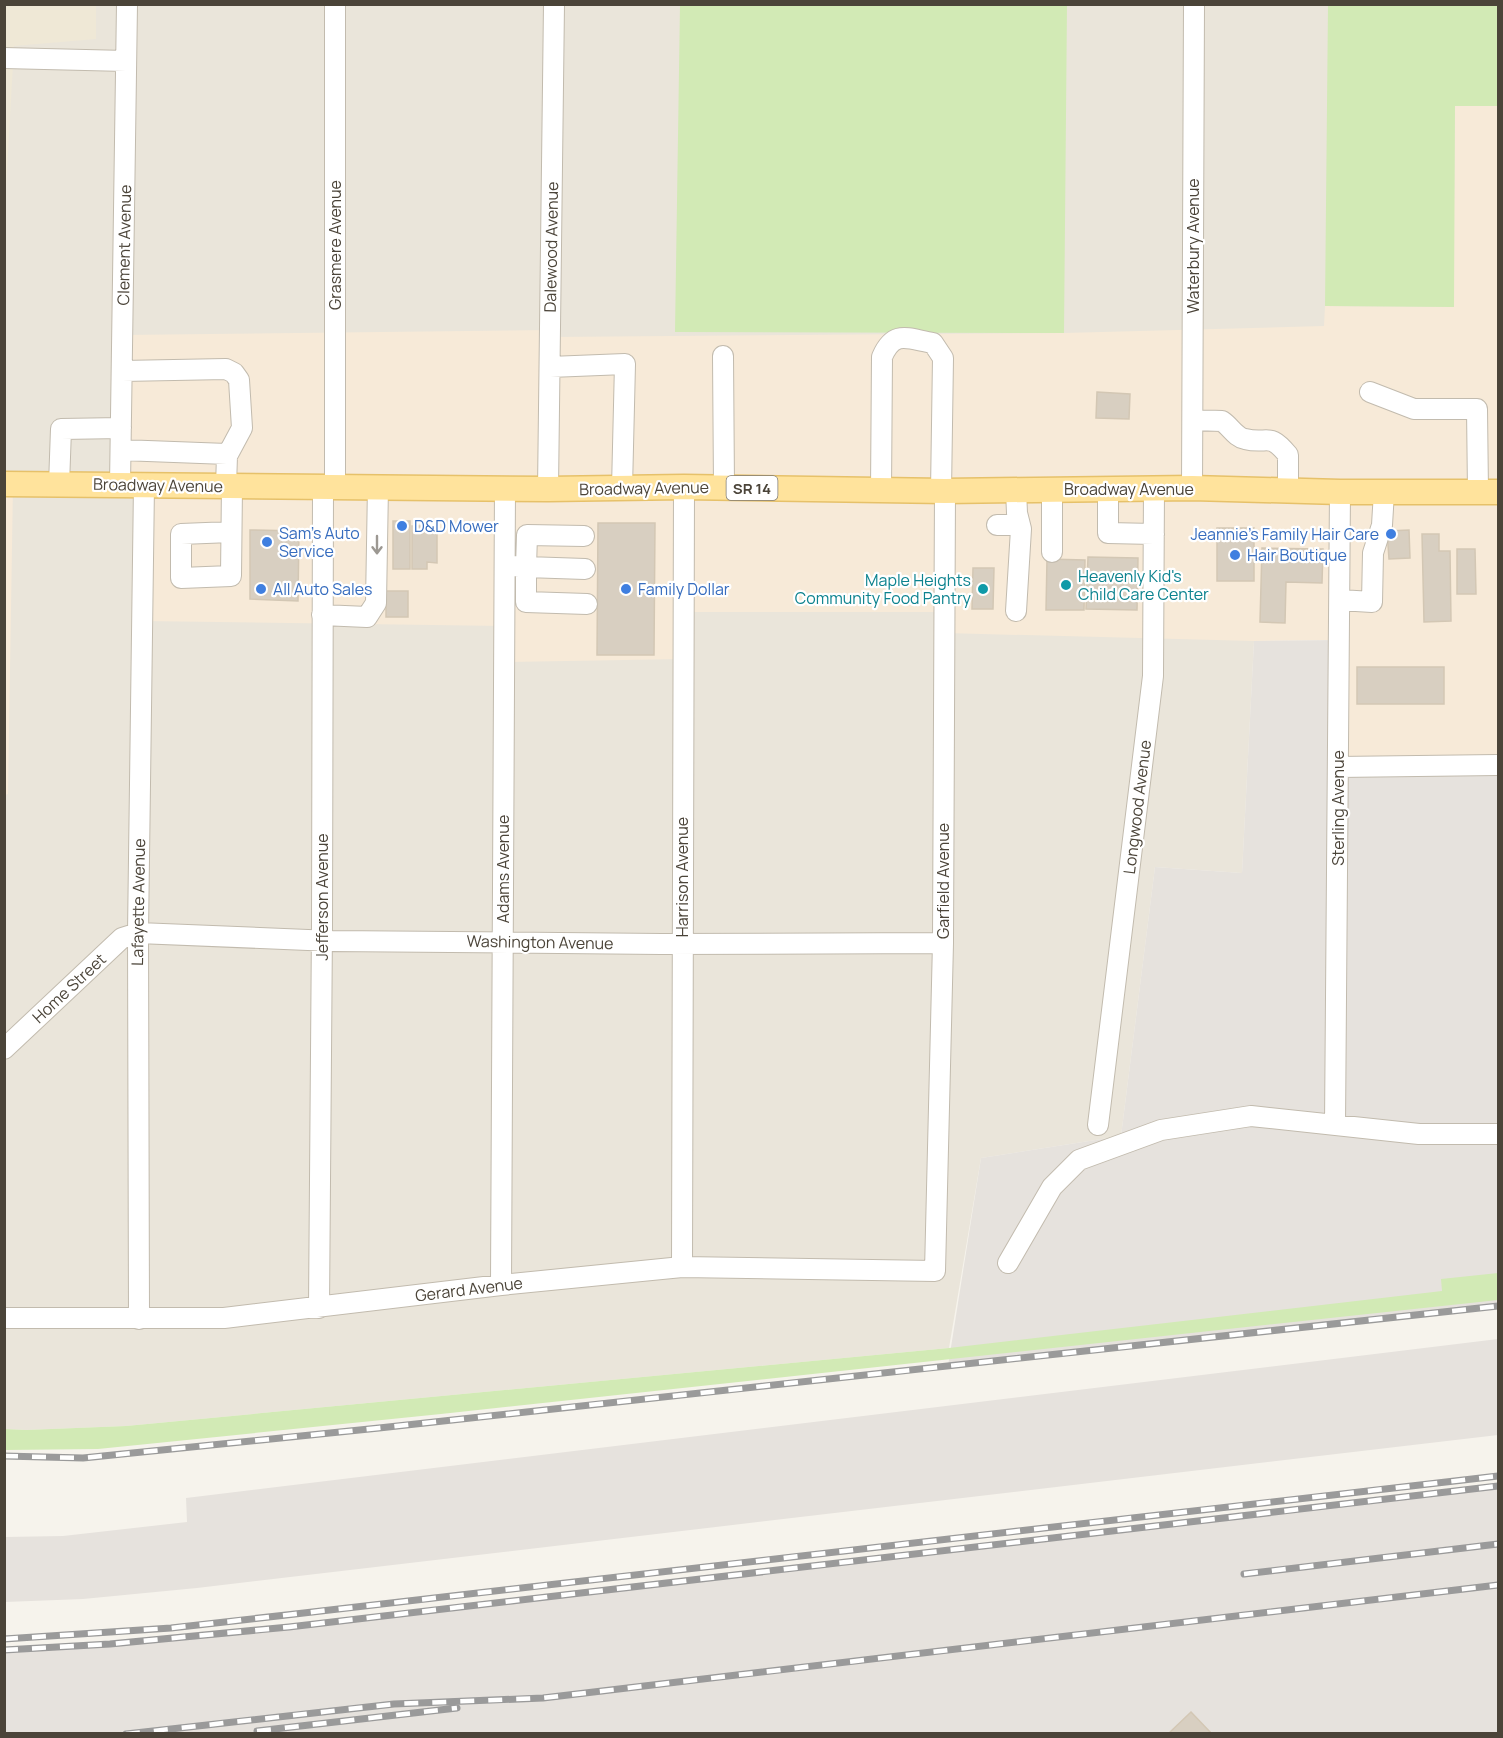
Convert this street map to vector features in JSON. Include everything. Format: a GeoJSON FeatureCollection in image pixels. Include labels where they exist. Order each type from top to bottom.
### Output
{"type":"FeatureCollection","features":[{"type":"Feature","properties":{"kind":"main road","name":"Broadway Avenue"},"geometry":{"type":"LineString","coordinates":[[4,484],[548,489],[724,487],[943,491],[1192,488],[1340,492],[1488,492]]}},
{"type":"Feature","properties":{"kind":"street","name":"Clement Avenue"},"geometry":{"type":"LineString","coordinates":[[126,4],[121,450],[132,485]]}},
{"type":"Feature","properties":{"kind":"street","name":"Grasmere Avenue"},"geometry":{"type":"LineString","coordinates":[[329,486],[335,4]]}},
{"type":"Feature","properties":{"kind":"street","name":"Dalewood Avenue"},"geometry":{"type":"LineString","coordinates":[[548,489],[554,4]]}},
{"type":"Feature","properties":{"kind":"street","name":"Waterbury Avenue"},"geometry":{"type":"LineString","coordinates":[[1192,488],[1194,4]]}},
{"type":"Feature","properties":{"kind":"street"},"geometry":{"type":"LineString","coordinates":[[4,58],[126,61]]}},
{"type":"Feature","properties":{"kind":"street","name":"Garfield Avenue"},"geometry":{"type":"LineString","coordinates":[[881,490],[882,357],[887,344],[898,338],[933,343],[943,358],[943,943],[935,1271]]}},
{"type":"Feature","properties":{"kind":"street"},"geometry":{"type":"LineString","coordinates":[[723,356],[724,487]]}},
{"type":"Feature","properties":{"kind":"street"},"geometry":{"type":"LineString","coordinates":[[550,367],[625,364],[622,488]]}},
{"type":"Feature","properties":{"kind":"street"},"geometry":{"type":"LineString","coordinates":[[122,371],[226,369],[234,373],[239,380],[242,428],[227,453],[231,532]]}},
{"type":"Feature","properties":{"kind":"street"},"geometry":{"type":"LineString","coordinates":[[1370,392],[1414,409],[1477,409],[1488,492]]}},
{"type":"Feature","properties":{"kind":"street"},"geometry":{"type":"LineString","coordinates":[[1193,420],[1222,422],[1236,435],[1246,440],[1270,440],[1278,444],[1288,455],[1288,490]]}},
{"type":"Feature","properties":{"kind":"street"},"geometry":{"type":"LineString","coordinates":[[59,484],[61,429],[121,428]]}},
{"type":"Feature","properties":{"kind":"street"},"geometry":{"type":"LineString","coordinates":[[121,450],[227,453]]}},
{"type":"Feature","properties":{"kind":"street","name":"Lafayette Avenue"},"geometry":{"type":"LineString","coordinates":[[132,485],[138,933],[139,1319]]}},
{"type":"Feature","properties":{"kind":"street","name":"Jefferson Avenue"},"geometry":{"type":"LineString","coordinates":[[319,1308],[322,615],[329,486]]}},
{"type":"Feature","properties":{"kind":"street"},"geometry":{"type":"LineString","coordinates":[[322,615],[367,617],[376,603],[378,486]]}},
{"type":"Feature","properties":{"kind":"street","name":"Harrison Avenue"},"geometry":{"type":"LineString","coordinates":[[682,1267],[684,487]]}},
{"type":"Feature","properties":{"kind":"street","name":"Adams Avenue"},"geometry":{"type":"LineString","coordinates":[[501,1285],[505,488]]}},
{"type":"Feature","properties":{"kind":"street","name":"Longwood Avenue"},"geometry":{"type":"LineString","coordinates":[[1098,1125],[1153,676],[1154,488]]}},
{"type":"Feature","properties":{"kind":"street"},"geometry":{"type":"LineString","coordinates":[[1052,489],[1052,552]]}},
{"type":"Feature","properties":{"kind":"street"},"geometry":{"type":"LineString","coordinates":[[1108,489],[1108,533],[1154,534]]}},
{"type":"Feature","properties":{"kind":"street"},"geometry":{"type":"LineString","coordinates":[[1016,490],[1020,525],[1016,611]]}},
{"type":"Feature","properties":{"kind":"street","name":"Sterling Avenue"},"geometry":{"type":"LineString","coordinates":[[1335,1125],[1340,492]]}},
{"type":"Feature","properties":{"kind":"street"},"geometry":{"type":"LineString","coordinates":[[1340,600],[1372,602],[1373,553],[1382,525],[1384,492]]}},
{"type":"Feature","properties":{"kind":"street"},"geometry":{"type":"LineString","coordinates":[[997,525],[1020,525]]}},
{"type":"Feature","properties":{"kind":"street"},"geometry":{"type":"LineString","coordinates":[[584,536],[527,535],[526,602],[587,604]]}},
{"type":"Feature","properties":{"kind":"street"},"geometry":{"type":"LineString","coordinates":[[504,566],[585,569]]}},
{"type":"Feature","properties":{"kind":"street"},"geometry":{"type":"LineString","coordinates":[[1338,767],[1498,765]]}},
{"type":"Feature","properties":{"kind":"street","name":"Washington Avenue"},"geometry":{"type":"LineString","coordinates":[[138,933],[322,941],[682,944],[943,943]]}},
{"type":"Feature","properties":{"kind":"street","name":"Home Street"},"geometry":{"type":"LineString","coordinates":[[4,1049],[122,938],[138,933]]}},
{"type":"Feature","properties":{"kind":"street"},"geometry":{"type":"LineString","coordinates":[[1008,1263],[1052,1187],[1079,1160],[1161,1130],[1251,1116],[1419,1134],[1498,1134]]}},
{"type":"Feature","properties":{"kind":"street","name":"Gerard Avenue"},"geometry":{"type":"LineString","coordinates":[[4,1318],[224,1318],[501,1285],[682,1267],[935,1271]]}},
{"type":"Feature","properties":{"kind":"shaded area"},"geometry":{"type":"Polygon","coordinates":[[[4,5],[1498,5],[1498,463],[1254,641],[1242,873],[1155,867],[1121,1136],[981,1158],[949,1348],[126,1426],[5,1429],[4,5]]]}},
{"type":"Feature","properties":{"kind":"shaded area"},"geometry":{"type":"Polygon","coordinates":[[[5,5],[96,5],[96,39],[14,46],[5,206],[5,5]]]}},
{"type":"Feature","properties":{"kind":"shaded area"},"geometry":{"type":"Polygon","coordinates":[[[1455,106],[1498,106],[1498,765],[1338,767],[1339,640],[1254,641],[945,633],[944,612],[684,612],[683,659],[504,662],[504,626],[142,621],[144,486],[120,485],[122,335],[550,330],[551,337],[1064,333],[1324,326],[1325,306],[1453,307],[1455,106]]]}},
{"type":"Feature","properties":{"kind":"shaded area"},"geometry":{"type":"Polygon","coordinates":[[[4,484],[13,485],[8,794],[5,795],[4,484]]]}},
{"type":"Feature","properties":{"kind":"shaded area"},"geometry":{"type":"Polygon","coordinates":[[[1339,640],[1338,767],[1498,765],[1498,1306],[948,1366],[981,1158],[1121,1136],[1155,867],[1242,873],[1254,641],[1339,640]]]}},
{"type":"Feature","properties":{"kind":"shaded area"},"geometry":{"type":"Polygon","coordinates":[[[1498,1339],[1498,1435],[197,1588],[83,1599],[5,1602],[5,1537],[63,1536],[187,1522],[186,1498],[1498,1339]]]}},
{"type":"Feature","properties":{"kind":"shaded area"},"geometry":{"type":"Polygon","coordinates":[[[1498,1486],[1498,1733],[5,1733],[4,1650],[110,1644],[289,1627],[1498,1486]]]}},
{"type":"Feature","properties":{"kind":"green space"},"geometry":{"type":"Polygon","coordinates":[[[680,5],[1067,5],[1064,333],[675,332],[680,5]]]}},
{"type":"Feature","properties":{"kind":"green space"},"geometry":{"type":"Polygon","coordinates":[[[1328,5],[1498,5],[1498,106],[1455,106],[1454,307],[1325,306],[1328,5]]]}},
{"type":"Feature","properties":{"kind":"green space"},"geometry":{"type":"Polygon","coordinates":[[[1498,1273],[1498,1300],[98,1449],[5,1450],[5,1429],[126,1426],[949,1348],[1442,1291],[1441,1279],[1498,1273]]]}},
{"type":"Feature","properties":{"kind":"building"},"geometry":{"type":"Polygon","coordinates":[[[1097,392],[1130,394],[1129,419],[1096,418],[1097,392]]]}},
{"type":"Feature","properties":{"kind":"building"},"geometry":{"type":"Polygon","coordinates":[[[393,521],[410,521],[410,569],[393,569],[393,521]]]}},
{"type":"Feature","properties":{"kind":"building","name":"Family Dollar"},"geometry":{"type":"Polygon","coordinates":[[[598,523],[655,523],[654,655],[597,655],[598,523]]]}},
{"type":"Feature","properties":{"kind":"building"},"geometry":{"type":"Polygon","coordinates":[[[412,526],[437,526],[437,563],[427,562],[427,569],[412,569],[412,526]]]}},
{"type":"Feature","properties":{"kind":"building","name":"Hair Boutique"},"geometry":{"type":"Polygon","coordinates":[[[1217,528],[1254,528],[1254,581],[1217,581],[1217,528]]]}},
{"type":"Feature","properties":{"kind":"building"},"geometry":{"type":"Polygon","coordinates":[[[250,530],[299,531],[298,601],[250,599],[250,530]]]}},
{"type":"Feature","properties":{"kind":"building"},"geometry":{"type":"Polygon","coordinates":[[[1409,530],[1410,558],[1389,559],[1387,531],[1409,530]]]}},
{"type":"Feature","properties":{"kind":"building"},"geometry":{"type":"Polygon","coordinates":[[[1422,534],[1439,534],[1439,551],[1450,551],[1451,621],[1424,622],[1422,534]]]}},
{"type":"Feature","properties":{"kind":"building"},"geometry":{"type":"Polygon","coordinates":[[[1262,548],[1323,549],[1322,583],[1286,582],[1285,623],[1260,622],[1262,548]]]}},
{"type":"Feature","properties":{"kind":"building"},"geometry":{"type":"Polygon","coordinates":[[[1457,549],[1475,549],[1476,594],[1457,594],[1457,549]]]}},
{"type":"Feature","properties":{"kind":"building"},"geometry":{"type":"Polygon","coordinates":[[[1088,557],[1138,558],[1137,610],[1086,609],[1088,557]]]}},
{"type":"Feature","properties":{"kind":"building","name":"Heavenly Kid's Child Care Center"},"geometry":{"type":"Polygon","coordinates":[[[1047,559],[1085,560],[1084,610],[1046,610],[1047,559]]]}},
{"type":"Feature","properties":{"kind":"building","name":"Maple Heights Community Food Pantry"},"geometry":{"type":"Polygon","coordinates":[[[973,568],[994,568],[993,609],[972,609],[973,568]]]}},
{"type":"Feature","properties":{"kind":"building"},"geometry":{"type":"Polygon","coordinates":[[[386,591],[408,591],[408,617],[386,617],[386,591]]]}},
{"type":"Feature","properties":{"kind":"building"},"geometry":{"type":"Polygon","coordinates":[[[1357,667],[1444,667],[1444,704],[1357,704],[1357,667]]]}},
{"type":"Feature","properties":{"kind":"building"},"geometry":{"type":"Polygon","coordinates":[[[1191,1712],[1212,1734],[1168,1734],[1191,1712]]]}},
{"type":"Feature","properties":{"kind":"railway"},"geometry":{"type":"LineString","coordinates":[[4,1456],[83,1458],[1498,1306]]}},
{"type":"Feature","properties":{"kind":"railway"},"geometry":{"type":"LineString","coordinates":[[4,1639],[171,1628],[1498,1476]]}},
{"type":"Feature","properties":{"kind":"railway"},"geometry":{"type":"LineString","coordinates":[[4,1650],[110,1644],[289,1627],[1498,1486]]}},
{"type":"Feature","properties":{"kind":"railway"},"geometry":{"type":"LineString","coordinates":[[1244,1574],[1498,1544]]}},
{"type":"Feature","properties":{"kind":"railway"},"geometry":{"type":"LineString","coordinates":[[126,1734],[394,1704],[543,1698],[1498,1585]]}},
{"type":"Feature","properties":{"kind":"railway"},"geometry":{"type":"LineString","coordinates":[[257,1731],[457,1708]]}},
{"type":"Feature","properties":{"kind":"place","name":"D&D Mower"},"geometry":{"type":"Point","coordinates":[402,526]}},
{"type":"Feature","properties":{"kind":"place","name":"Jeannie's Family Hair Care"},"geometry":{"type":"Point","coordinates":[1391,534]}},
{"type":"Feature","properties":{"kind":"place","name":"Sam's Auto Service"},"geometry":{"type":"Point","coordinates":[267,542]}},
{"type":"Feature","properties":{"kind":"place","name":"Hair Boutique"},"geometry":{"type":"Point","coordinates":[1235,555]}},
{"type":"Feature","properties":{"kind":"place","name":"Heavenly Kid's Child Care Center"},"geometry":{"type":"Point","coordinates":[1066,585]}},
{"type":"Feature","properties":{"kind":"place","name":"All Auto Sales"},"geometry":{"type":"Point","coordinates":[261,589]}},
{"type":"Feature","properties":{"kind":"place","name":"Family Dollar"},"geometry":{"type":"Point","coordinates":[626,589]}},
{"type":"Feature","properties":{"kind":"place","name":"Maple Heights Community Food Pantry"},"geometry":{"type":"Point","coordinates":[983,589]}}]}
